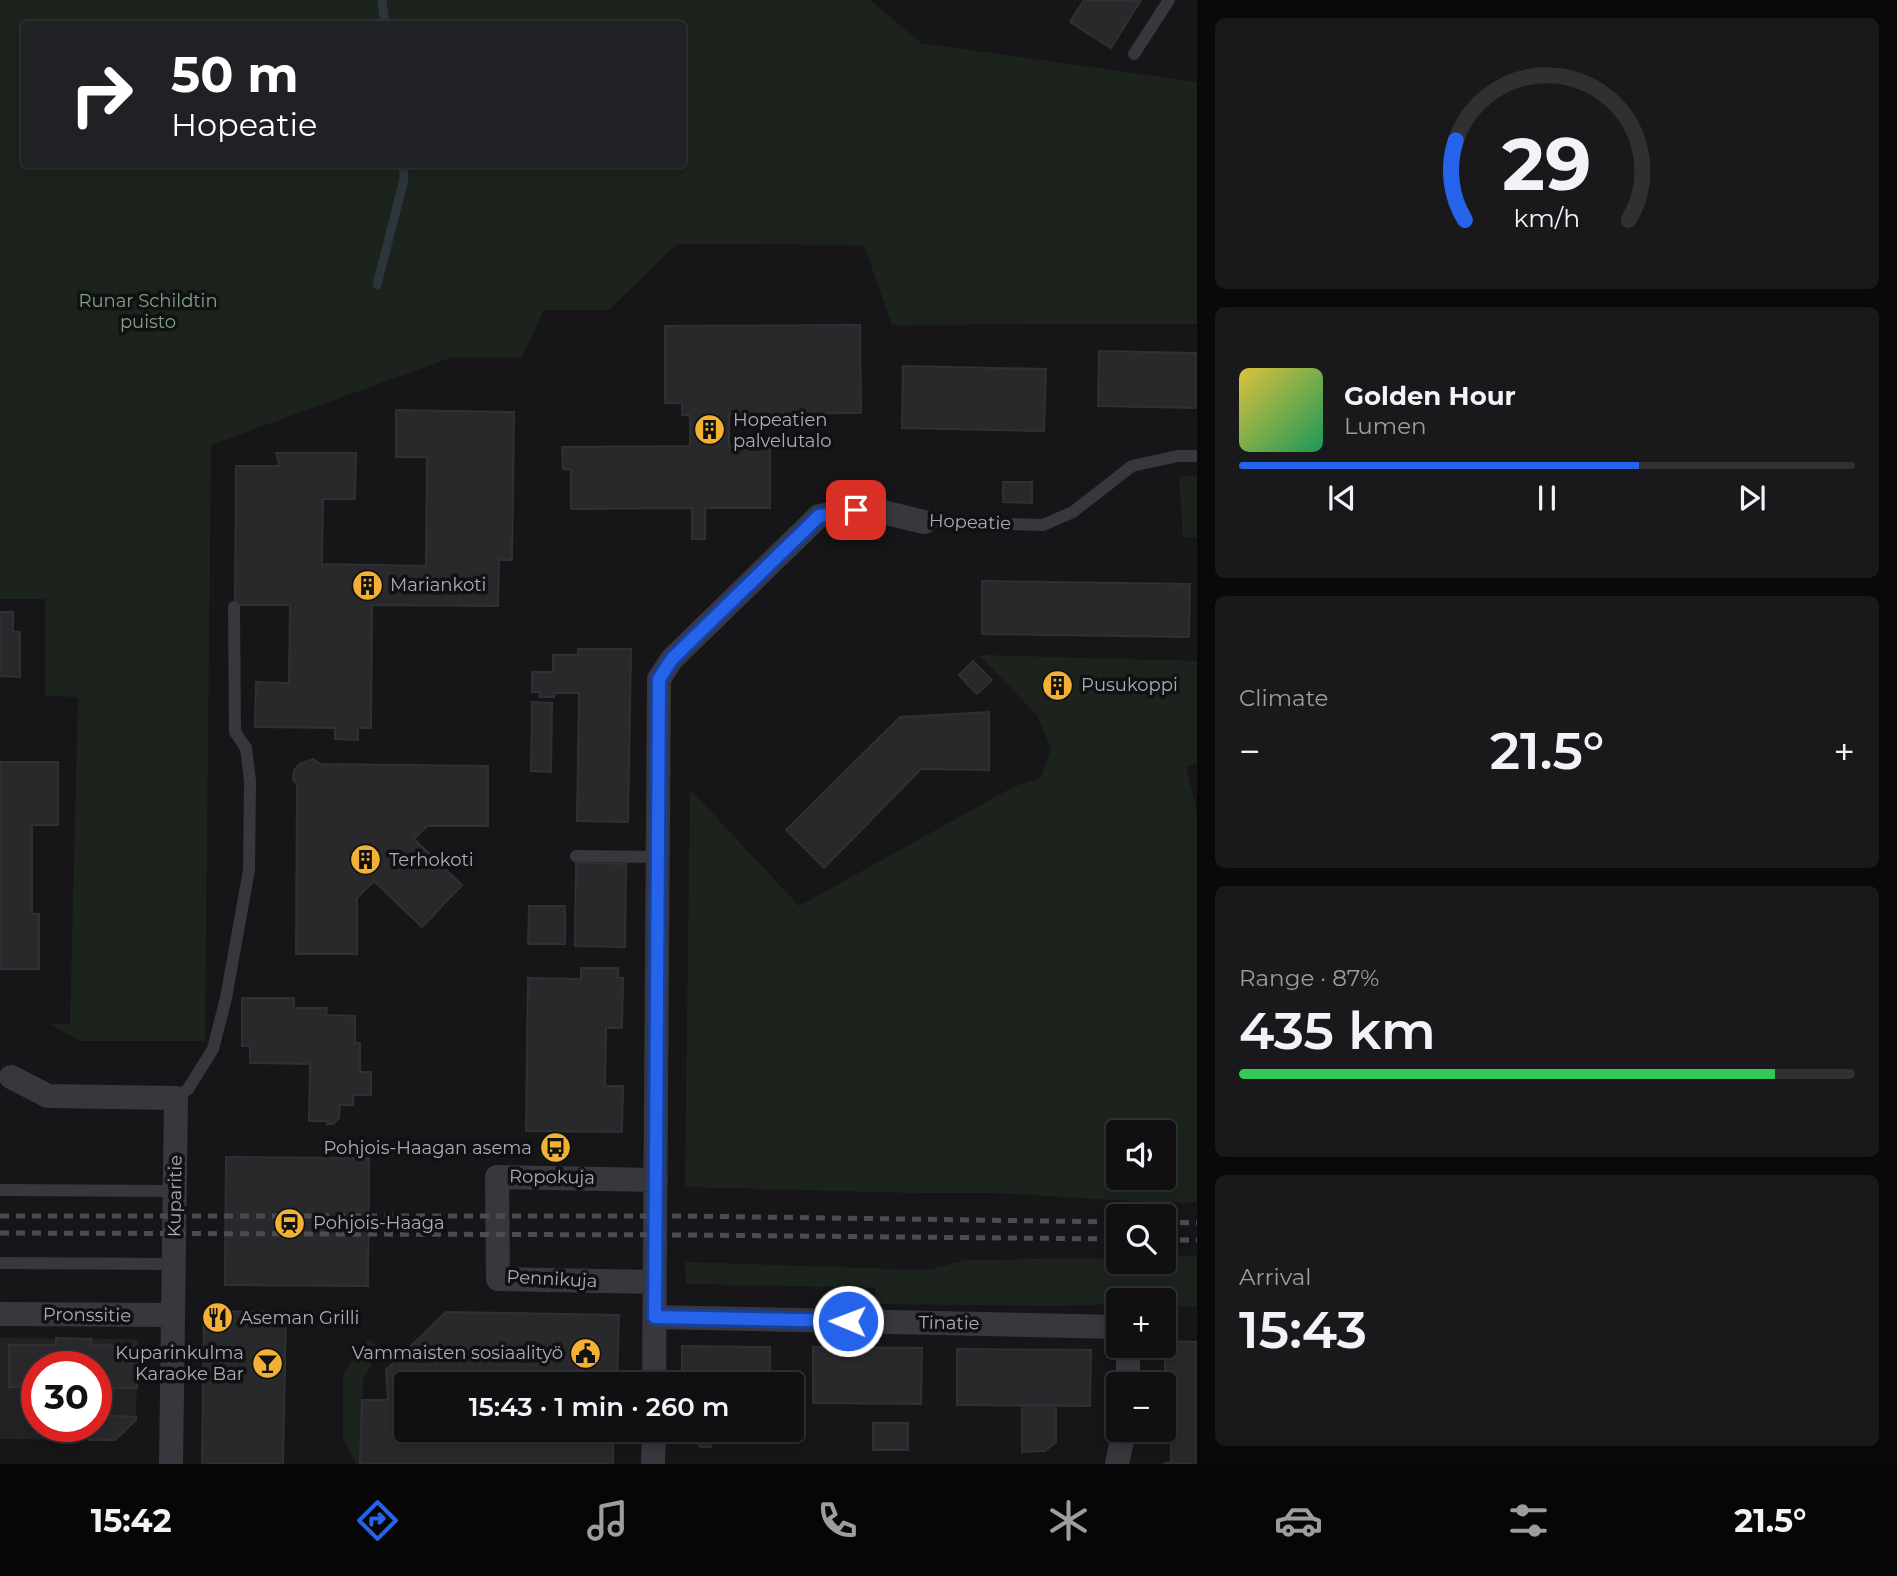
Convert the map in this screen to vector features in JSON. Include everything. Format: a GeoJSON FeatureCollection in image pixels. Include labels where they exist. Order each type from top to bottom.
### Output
{"type":"FeatureCollection","features":[{"type":"Feature","properties":{"kind":"street","name":"Hopeatie"},"geometry":{"type":"LineString","coordinates":[[654,1372],[659,679],[672,659],[819,516],[856,510],[879,511],[924,522]]}},
{"type":"Feature","properties":{"kind":"street"},"geometry":{"type":"LineString","coordinates":[[5,1075],[48,1096],[176,1098]]}},
{"type":"Feature","properties":{"kind":"street","name":"Kuparitie"},"geometry":{"type":"LineString","coordinates":[[171,1464],[176,1098]]}},
{"type":"Feature","properties":{"kind":"street","name":"Ropokuja"},"geometry":{"type":"LineString","coordinates":[[497,1226],[497,1177],[656,1180]]}},
{"type":"Feature","properties":{"kind":"street","name":"Pennikuja"},"geometry":{"type":"LineString","coordinates":[[497,1226],[498,1279],[655,1282]]}},
{"type":"Feature","properties":{"kind":"street","name":"Pronssitie"},"geometry":{"type":"LineString","coordinates":[[0,1314],[173,1315]]}},
{"type":"Feature","properties":{"kind":"street","name":"Tinatie"},"geometry":{"type":"LineString","coordinates":[[655,1317],[1106,1327]]}},
{"type":"Feature","properties":{"kind":"street"},"geometry":{"type":"LineString","coordinates":[[653,1464],[654,1442]]}},
{"type":"Feature","properties":{"kind":"street"},"geometry":{"type":"LineString","coordinates":[[1117,1464],[1122,1442]]}},
{"type":"Feature","properties":{"kind":"lane"},"geometry":{"type":"LineString","coordinates":[[1134,54],[1169,0]]}},
{"type":"Feature","properties":{"kind":"lane","name":"Hopeatie"},"geometry":{"type":"LineString","coordinates":[[924,522],[1043,525],[1073,512],[1132,466],[1178,456],[1197,456]]}},
{"type":"Feature","properties":{"kind":"lane"},"geometry":{"type":"LineString","coordinates":[[176,1098],[188,1089],[213,1049],[226,998],[249,870],[250,781],[246,748],[235,732],[234,607]]}},
{"type":"Feature","properties":{"kind":"lane"},"geometry":{"type":"LineString","coordinates":[[576,856],[658,857]]}},
{"type":"Feature","properties":{"kind":"lane"},"geometry":{"type":"LineString","coordinates":[[0,1190],[176,1191]]}},
{"type":"Feature","properties":{"kind":"lane"},"geometry":{"type":"LineString","coordinates":[[0,1263],[174,1264]]}},
{"type":"Feature","properties":{"kind":"shaded area"},"geometry":{"type":"Polygon","coordinates":[[[0,1338],[138,1339],[136,1420],[115,1440],[112,1440],[112,1351],[21,1351],[21,1439],[0,1439],[0,1338]]]}},
{"type":"Feature","properties":{"kind":"green space","name":"Runar Schildtin puisto"},"geometry":{"type":"Polygon","coordinates":[[[0,0],[870,0],[921,43],[1197,82],[1197,324],[892,325],[864,245],[676,244],[609,310],[544,310],[521,358],[453,357],[211,445],[205,1041],[80,1041],[50,1024],[70,1024],[78,697],[45,696],[45,599],[0,599],[0,0]]]}},
{"type":"Feature","properties":{"kind":"green space"},"geometry":{"type":"Polygon","coordinates":[[[1197,476],[1197,537],[1183,538],[1179,477],[1197,476]]]}},
{"type":"Feature","properties":{"kind":"green space"},"geometry":{"type":"Polygon","coordinates":[[[979,655],[1197,661],[1197,763],[1186,767],[1197,812],[1197,1202],[1165,1203],[997,1193],[685,1187],[690,789],[799,906],[1015,786],[1041,778],[1051,748],[1037,715],[979,655]]]}},
{"type":"Feature","properties":{"kind":"green space"},"geometry":{"type":"Polygon","coordinates":[[[1197,1256],[1197,1307],[1176,1306],[1176,1288],[1106,1288],[1106,1304],[875,1304],[875,1288],[686,1284],[685,1262],[927,1270],[966,1260],[1106,1258],[1106,1274],[1176,1274],[1176,1257],[1197,1256]]]}},
{"type":"Feature","properties":{"kind":"green space"},"geometry":{"type":"Polygon","coordinates":[[[369,1339],[381,1349],[363,1379],[360,1464],[356,1464],[343,1438],[343,1374],[369,1339]]]}},
{"type":"Feature","properties":{"kind":"building"},"geometry":{"type":"Polygon","coordinates":[[[1084,0],[1141,0],[1111,48],[1070,22],[1084,0]]]}},
{"type":"Feature","properties":{"kind":"building","name":"Hopeatien palvelutalo"},"geometry":{"type":"Polygon","coordinates":[[[860,325],[861,413],[729,414],[729,446],[770,446],[770,508],[705,508],[705,539],[692,539],[692,508],[571,509],[571,470],[563,469],[562,447],[690,446],[690,415],[682,415],[682,403],[665,403],[665,326],[860,325]]]}},
{"type":"Feature","properties":{"kind":"building"},"geometry":{"type":"Polygon","coordinates":[[[1099,351],[1197,353],[1197,408],[1098,406],[1099,351]]]}},
{"type":"Feature","properties":{"kind":"building"},"geometry":{"type":"Polygon","coordinates":[[[903,366],[1046,369],[1044,431],[902,428],[903,366]]]}},
{"type":"Feature","properties":{"kind":"building","name":"Mariankoti"},"geometry":{"type":"Polygon","coordinates":[[[396,410],[514,412],[512,560],[499,560],[498,606],[372,605],[371,728],[358,728],[358,740],[335,739],[335,728],[255,727],[256,682],[289,683],[290,605],[235,605],[236,466],[280,466],[276,453],[356,453],[355,499],[323,499],[322,564],[426,566],[427,457],[396,457],[396,410]]]}},
{"type":"Feature","properties":{"kind":"building"},"geometry":{"type":"Polygon","coordinates":[[[1003,482],[1032,482],[1032,503],[1003,502],[1003,482]]]}},
{"type":"Feature","properties":{"kind":"building"},"geometry":{"type":"Polygon","coordinates":[[[982,581],[1190,584],[1189,637],[982,634],[982,581]]]}},
{"type":"Feature","properties":{"kind":"building"},"geometry":{"type":"Polygon","coordinates":[[[0,612],[13,612],[13,632],[20,632],[20,677],[0,676],[0,612]]]}},
{"type":"Feature","properties":{"kind":"building"},"geometry":{"type":"Polygon","coordinates":[[[578,649],[631,649],[628,822],[577,821],[579,693],[554,693],[554,697],[539,697],[540,692],[532,692],[532,672],[553,672],[553,655],[578,655],[578,649]]]}},
{"type":"Feature","properties":{"kind":"building"},"geometry":{"type":"Polygon","coordinates":[[[973,661],[992,680],[977,694],[959,675],[973,661]]]}},
{"type":"Feature","properties":{"kind":"building","name":"Pusukoppi"},"geometry":{"type":"Polygon","coordinates":[[[1058,674],[1065,677],[1068,684],[1065,691],[1058,694],[1051,691],[1048,684],[1051,677],[1058,674]]]}},
{"type":"Feature","properties":{"kind":"building"},"geometry":{"type":"Polygon","coordinates":[[[532,702],[552,703],[551,772],[531,771],[532,702]]]}},
{"type":"Feature","properties":{"kind":"building"},"geometry":{"type":"Polygon","coordinates":[[[989,712],[989,770],[921,769],[824,868],[786,830],[900,717],[989,712]]]}},
{"type":"Feature","properties":{"kind":"building","name":"Terhokoti"},"geometry":{"type":"Polygon","coordinates":[[[313,759],[321,764],[488,766],[488,826],[427,826],[414,839],[462,885],[422,927],[374,881],[357,898],[357,954],[296,954],[297,785],[293,779],[299,764],[313,759]]]}},
{"type":"Feature","properties":{"kind":"building"},"geometry":{"type":"Polygon","coordinates":[[[0,762],[58,762],[58,825],[32,825],[32,914],[39,914],[39,969],[0,969],[0,762]]]}},
{"type":"Feature","properties":{"kind":"building"},"geometry":{"type":"Polygon","coordinates":[[[576,863],[626,864],[625,947],[575,946],[576,863]]]}},
{"type":"Feature","properties":{"kind":"building"},"geometry":{"type":"Polygon","coordinates":[[[529,906],[565,906],[565,944],[528,944],[529,906]]]}},
{"type":"Feature","properties":{"kind":"building"},"geometry":{"type":"Polygon","coordinates":[[[581,968],[618,968],[618,978],[623,978],[622,1028],[606,1028],[605,1086],[623,1086],[622,1132],[526,1131],[528,978],[581,979],[581,968]]]}},
{"type":"Feature","properties":{"kind":"building"},"geometry":{"type":"Polygon","coordinates":[[[242,998],[294,998],[294,1008],[327,1008],[326,1015],[355,1016],[355,1043],[360,1043],[360,1072],[371,1072],[371,1095],[353,1095],[353,1105],[340,1105],[339,1118],[333,1124],[327,1124],[328,1121],[309,1121],[310,1064],[250,1063],[250,1046],[242,1046],[242,998]]]}},
{"type":"Feature","properties":{"kind":"building"},"geometry":{"type":"Polygon","coordinates":[[[226,1157],[369,1158],[368,1286],[225,1285],[226,1157]]]}},
{"type":"Feature","properties":{"kind":"building"},"geometry":{"type":"Polygon","coordinates":[[[204,1311],[286,1312],[283,1464],[202,1464],[204,1311]]]}},
{"type":"Feature","properties":{"kind":"building"},"geometry":{"type":"Polygon","coordinates":[[[446,1312],[619,1315],[617,1372],[394,1372],[394,1442],[613,1442],[613,1464],[360,1464],[362,1400],[388,1400],[386,1370],[446,1312]]]}},
{"type":"Feature","properties":{"kind":"building"},"geometry":{"type":"Polygon","coordinates":[[[56,1338],[91,1339],[91,1345],[138,1346],[137,1388],[112,1388],[112,1351],[21,1351],[21,1387],[9,1387],[9,1345],[56,1345],[56,1338]]]}},
{"type":"Feature","properties":{"kind":"building"},"geometry":{"type":"Polygon","coordinates":[[[1176,1341],[1197,1342],[1197,1464],[1163,1464],[1171,1462],[1171,1442],[1176,1442],[1176,1372],[1165,1372],[1165,1358],[1176,1358],[1176,1341]]]}},
{"type":"Feature","properties":{"kind":"building"},"geometry":{"type":"Polygon","coordinates":[[[682,1346],[770,1347],[770,1372],[682,1372],[682,1346]]]}},
{"type":"Feature","properties":{"kind":"building"},"geometry":{"type":"Polygon","coordinates":[[[813,1347],[922,1348],[921,1404],[813,1403],[813,1347]]]}},
{"type":"Feature","properties":{"kind":"building"},"geometry":{"type":"Polygon","coordinates":[[[957,1349],[1091,1350],[1090,1406],[957,1405],[957,1349]]]}},
{"type":"Feature","properties":{"kind":"building"},"geometry":{"type":"Polygon","coordinates":[[[1022,1405],[1056,1405],[1056,1442],[1045,1451],[1022,1452],[1022,1405]]]}},
{"type":"Feature","properties":{"kind":"building"},"geometry":{"type":"Polygon","coordinates":[[[112,1416],[136,1417],[136,1420],[112,1440],[112,1416]]]}},
{"type":"Feature","properties":{"kind":"building"},"geometry":{"type":"Polygon","coordinates":[[[873,1423],[908,1423],[908,1450],[873,1450],[873,1423]]]}},
{"type":"Feature","properties":{"kind":"building"},"geometry":{"type":"Polygon","coordinates":[[[696,1442],[711,1442],[711,1447],[701,1447],[696,1442]]]}},
{"type":"Feature","properties":{"kind":"waterway"},"geometry":{"type":"LineString","coordinates":[[382,0],[385,21]]}},
{"type":"Feature","properties":{"kind":"waterway"},"geometry":{"type":"LineString","coordinates":[[377,285],[404,179],[403,168]]}},
{"type":"Feature","properties":{"kind":"railway"},"geometry":{"type":"LineString","coordinates":[[0,1216],[685,1216],[1106,1222]]}},
{"type":"Feature","properties":{"kind":"railway"},"geometry":{"type":"LineString","coordinates":[[1176,1222],[1197,1223]]}},
{"type":"Feature","properties":{"kind":"railway"},"geometry":{"type":"LineString","coordinates":[[0,1233],[1106,1239]]}},
{"type":"Feature","properties":{"kind":"railway"},"geometry":{"type":"LineString","coordinates":[[1176,1240],[1197,1240]]}},
{"type":"Feature","properties":{"kind":"place","name":"Hopeatien palvelutalo"},"geometry":{"type":"Point","coordinates":[710,430]}},
{"type":"Feature","properties":{"kind":"place","name":"Mariankoti"},"geometry":{"type":"Point","coordinates":[367,585]}},
{"type":"Feature","properties":{"kind":"place","name":"Pusukoppi"},"geometry":{"type":"Point","coordinates":[1058,685]}},
{"type":"Feature","properties":{"kind":"place","name":"Terhokoti"},"geometry":{"type":"Point","coordinates":[366,860]}},
{"type":"Feature","properties":{"kind":"place","name":"Pohjois-Haagan asema"},"geometry":{"type":"Point","coordinates":[555,1148]}},
{"type":"Feature","properties":{"kind":"place","name":"Pohjois-Haaga"},"geometry":{"type":"Point","coordinates":[290,1223]}},
{"type":"Feature","properties":{"kind":"place","name":"Aseman Grilli"},"geometry":{"type":"Point","coordinates":[217,1318]}},
{"type":"Feature","properties":{"kind":"place","name":"Vammaisten sosiaalityö"},"geometry":{"type":"Point","coordinates":[586,1353]}},
{"type":"Feature","properties":{"kind":"place","name":"Kuparinkulma Karaoke Bar"},"geometry":{"type":"Point","coordinates":[267,1363]}},
{"type":"Feature","properties":{"kind":"route"},"geometry":{"type":"LineString","coordinates":[[848,1321],[655,1317],[659,679],[672,659],[819,516],[856,510]]}}]}
